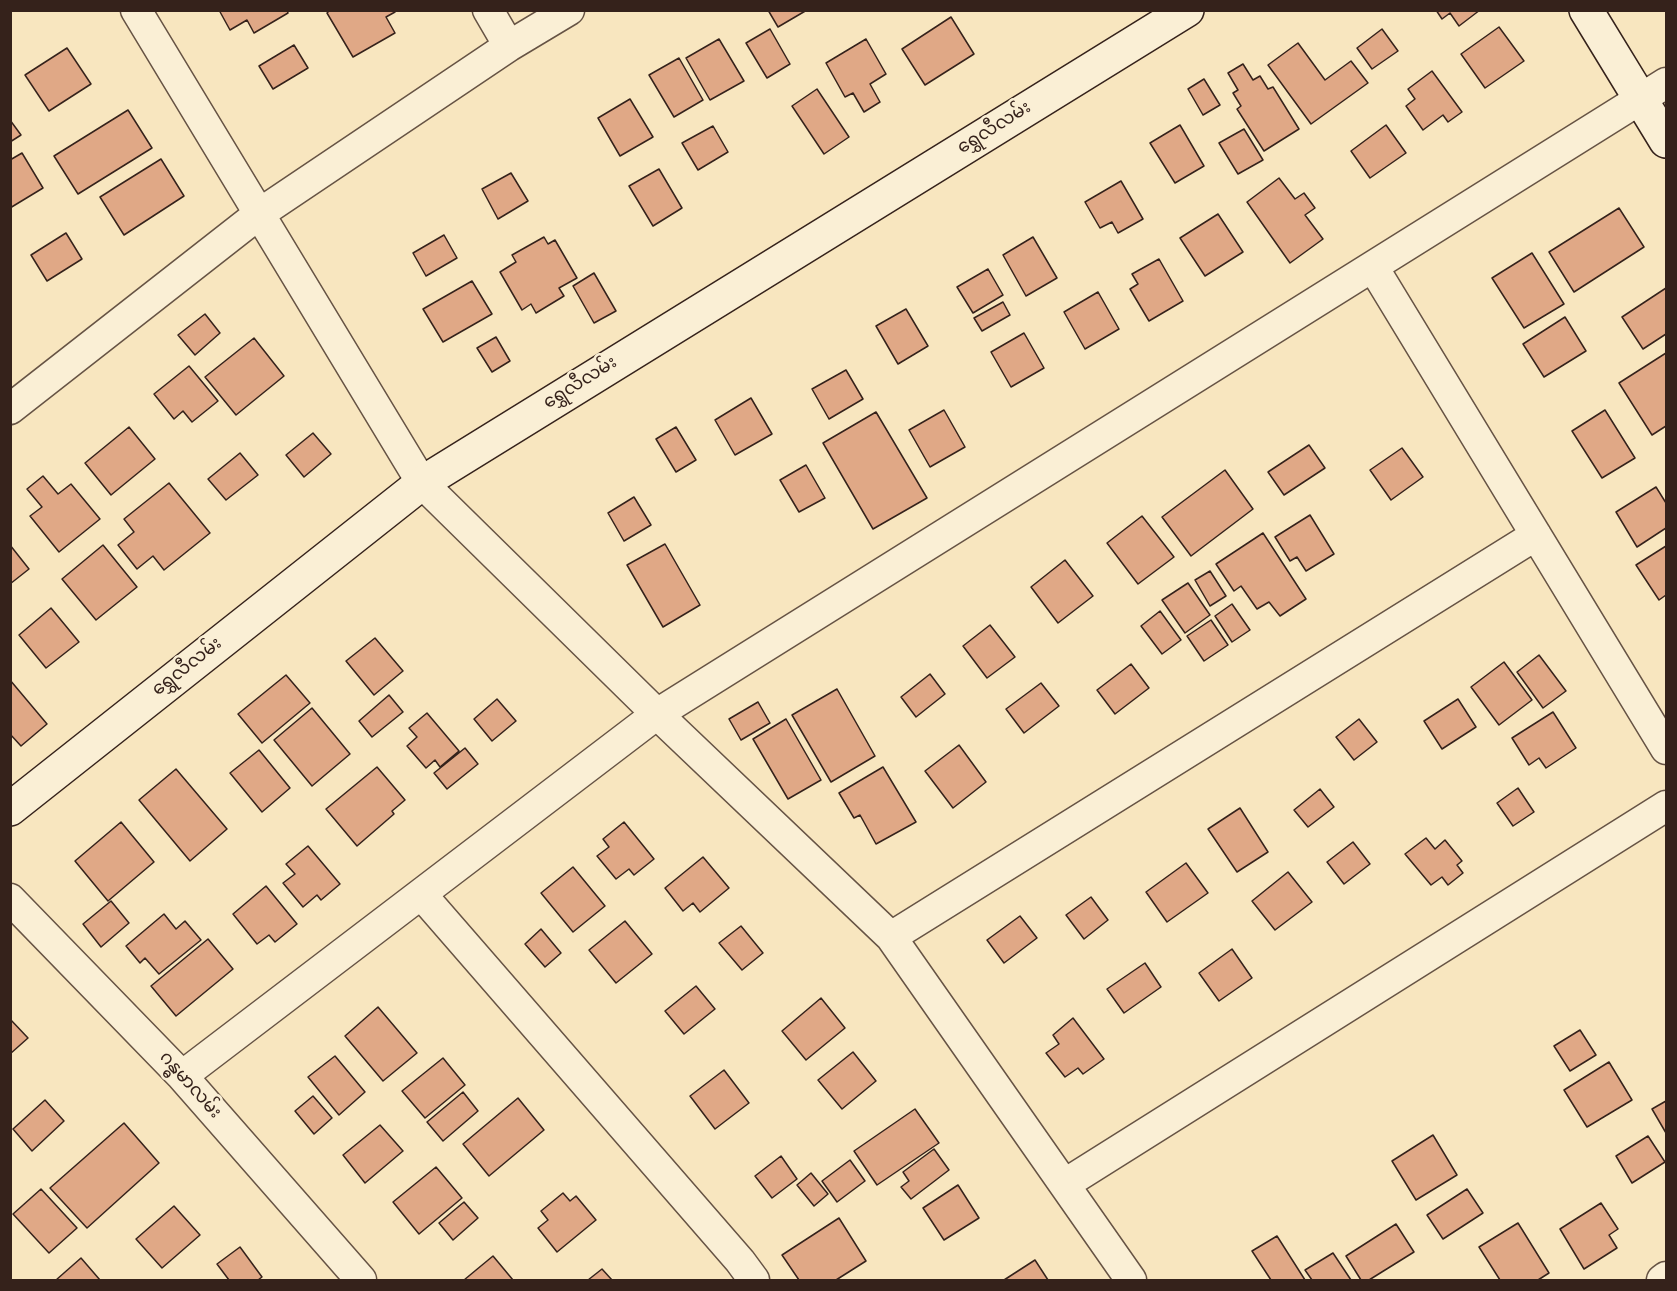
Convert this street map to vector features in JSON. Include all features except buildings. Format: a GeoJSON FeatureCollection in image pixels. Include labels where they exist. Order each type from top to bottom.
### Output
{"type":"FeatureCollection","features":[{"type":"Feature","properties":{"kind":"street"},"geometry":{"type":"LineString","coordinates":[[136,10],[422,483],[657,714],[891,937],[1131,1281]]}},
{"type":"Feature","properties":{"kind":"street"},"geometry":{"type":"LineString","coordinates":[[488,10],[509,46]]}},
{"type":"Feature","properties":{"kind":"street"},"geometry":{"type":"LineString","coordinates":[[15,396],[260,214],[509,46],[569,10]]}},
{"type":"Feature","properties":{"kind":"street","name":"ရွှေလီလမ်း"},"geometry":{"type":"LineString","coordinates":[[10,808],[422,483],[1187,10]]}},
{"type":"Feature","properties":{"kind":"street"},"geometry":{"type":"LineString","coordinates":[[1586,10],[1653,91],[1666,141]]}},
{"type":"Feature","properties":{"kind":"street"},"geometry":{"type":"LineString","coordinates":[[182,1076],[657,714],[1653,91]]}},
{"type":"Feature","properties":{"kind":"street"},"geometry":{"type":"LineString","coordinates":[[1373,267],[1666,749]]}},
{"type":"Feature","properties":{"kind":"street"},"geometry":{"type":"LineString","coordinates":[[891,937],[1536,535]]}},
{"type":"Feature","properties":{"kind":"street"},"geometry":{"type":"LineString","coordinates":[[1065,1184],[1666,806]]}},
{"type":"Feature","properties":{"kind":"street"},"geometry":{"type":"LineString","coordinates":[[421,894],[740,1261],[754,1281]]}},
{"type":"Feature","properties":{"kind":"street","name":"ဂန္ဓမာလမ်း"},"geometry":{"type":"LineString","coordinates":[[10,898],[182,1076],[361,1281]]}},
{"type":"Feature","properties":{"kind":"street"},"geometry":{"type":"LineString","coordinates":[[1662,1281],[1666,1277]]}}]}
